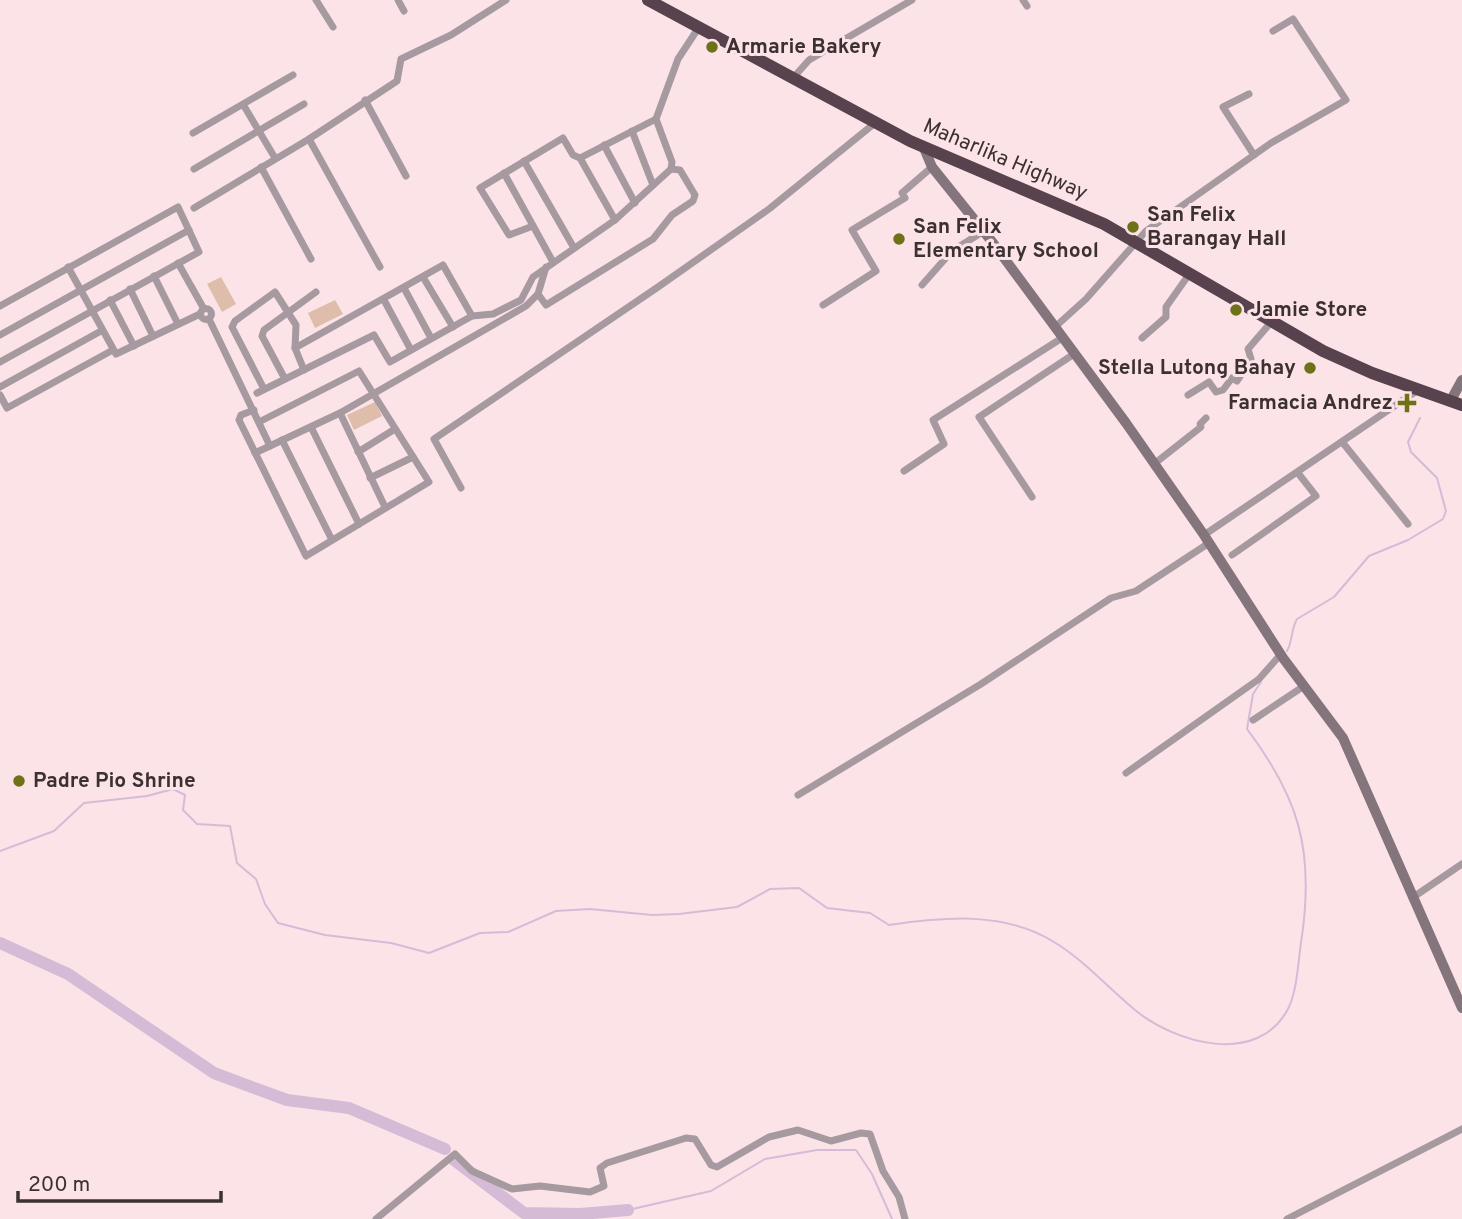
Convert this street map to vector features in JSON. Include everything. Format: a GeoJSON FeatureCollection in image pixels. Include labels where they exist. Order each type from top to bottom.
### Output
{"type":"FeatureCollection","features":[{"type":"Feature","properties":{"kind":"highway","name":"Maharlika Highway"},"geometry":{"type":"LineString","coordinates":[[648,0],[924,148],[1068,206],[1139,243],[1334,356],[1456,402]]}},
{"type":"Feature","properties":{"kind":"street"},"geometry":{"type":"LineString","coordinates":[[316,0],[332,27]]}},
{"type":"Feature","properties":{"kind":"street"},"geometry":{"type":"LineString","coordinates":[[398,0],[404,11]]}},
{"type":"Feature","properties":{"kind":"street"},"geometry":{"type":"LineString","coordinates":[[194,208],[309,139],[397,81],[401,59],[451,34],[506,0]]}},
{"type":"Feature","properties":{"kind":"street"},"geometry":{"type":"LineString","coordinates":[[793,78],[809,60],[912,0]]}},
{"type":"Feature","properties":{"kind":"street"},"geometry":{"type":"LineString","coordinates":[[1055,327],[1086,299],[1139,243],[1146,231],[1254,155],[1346,100],[1293,19],[1273,31]]}},
{"type":"Feature","properties":{"kind":"street"},"geometry":{"type":"LineString","coordinates":[[304,370],[295,348],[296,325],[275,292],[235,321],[232,327],[260,391],[304,370],[374,335],[390,362],[472,316],[492,314],[521,300],[533,277],[635,203],[671,169],[672,162],[656,119],[678,59],[699,26]]}},
{"type":"Feature","properties":{"kind":"street"},"geometry":{"type":"LineString","coordinates":[[193,133],[244,106],[292,75]]}},
{"type":"Feature","properties":{"kind":"street"},"geometry":{"type":"LineString","coordinates":[[1250,94],[1223,107],[1254,155]]}},
{"type":"Feature","properties":{"kind":"street"},"geometry":{"type":"LineString","coordinates":[[366,100],[406,176]]}},
{"type":"Feature","properties":{"kind":"street"},"geometry":{"type":"LineString","coordinates":[[194,169],[304,104]]}},
{"type":"Feature","properties":{"kind":"street"},"geometry":{"type":"LineString","coordinates":[[244,106],[275,158]]}},
{"type":"Feature","properties":{"kind":"street"},"geometry":{"type":"LineString","coordinates":[[580,158],[656,119]]}},
{"type":"Feature","properties":{"kind":"street"},"geometry":{"type":"LineString","coordinates":[[461,488],[434,439],[658,288],[769,209],[875,123]]}},
{"type":"Feature","properties":{"kind":"street"},"geometry":{"type":"LineString","coordinates":[[632,131],[653,185]]}},
{"type":"Feature","properties":{"kind":"street"},"geometry":{"type":"LineString","coordinates":[[533,226],[509,235],[480,188],[563,138],[573,155],[580,158],[615,220]]}},
{"type":"Feature","properties":{"kind":"street"},"geometry":{"type":"LineString","coordinates":[[309,139],[380,267]]}},
{"type":"Feature","properties":{"kind":"street"},"geometry":{"type":"LineString","coordinates":[[604,145],[635,203]]}},
{"type":"Feature","properties":{"kind":"street"},"geometry":{"type":"LineString","coordinates":[[924,148],[932,167],[984,231],[1154,464],[1207,539],[1281,654],[1343,738],[1462,1008]]}},
{"type":"Feature","properties":{"kind":"street"},"geometry":{"type":"LineString","coordinates":[[524,161],[574,248]]}},
{"type":"Feature","properties":{"kind":"street"},"geometry":{"type":"LineString","coordinates":[[261,167],[311,259]]}},
{"type":"Feature","properties":{"kind":"street"},"geometry":{"type":"LineString","coordinates":[[823,305],[876,271],[852,230],[905,198],[902,193],[932,167]]}},
{"type":"Feature","properties":{"kind":"street"},"geometry":{"type":"LineString","coordinates":[[538,294],[546,305],[653,239],[671,215],[693,201],[695,195],[680,170],[671,169]]}},
{"type":"Feature","properties":{"kind":"street"},"geometry":{"type":"LineString","coordinates":[[254,453],[340,413],[526,306],[538,294],[549,264],[533,226],[504,173]]}},
{"type":"Feature","properties":{"kind":"street"},"geometry":{"type":"LineString","coordinates":[[0,306],[178,207],[199,252],[0,362]]}},
{"type":"Feature","properties":{"kind":"street"},"geometry":{"type":"LineString","coordinates":[[0,335],[189,230]]}},
{"type":"Feature","properties":{"kind":"street"},"geometry":{"type":"LineString","coordinates":[[922,285],[952,251],[984,231]]}},
{"type":"Feature","properties":{"kind":"street"},"geometry":{"type":"LineString","coordinates":[[178,263],[202,312]]}},
{"type":"Feature","properties":{"kind":"street"},"geometry":{"type":"LineString","coordinates":[[295,348],[443,265],[472,316]]}},
{"type":"Feature","properties":{"kind":"street"},"geometry":{"type":"LineString","coordinates":[[68,267],[111,351],[116,354],[202,312],[211,312],[209,319],[270,446]]}},
{"type":"Feature","properties":{"kind":"street"},"geometry":{"type":"LineString","coordinates":[[1142,338],[1166,317],[1166,307],[1190,273]]}},
{"type":"Feature","properties":{"kind":"street"},"geometry":{"type":"LineString","coordinates":[[154,276],[177,324]]}},
{"type":"Feature","properties":{"kind":"street"},"geometry":{"type":"LineString","coordinates":[[423,277],[453,327]]}},
{"type":"Feature","properties":{"kind":"street"},"geometry":{"type":"LineString","coordinates":[[404,288],[431,338]]}},
{"type":"Feature","properties":{"kind":"street"},"geometry":{"type":"LineString","coordinates":[[130,289],[153,337]]}},
{"type":"Feature","properties":{"kind":"street"},"geometry":{"type":"LineString","coordinates":[[285,379],[262,336],[264,330],[286,310],[316,292]]}},
{"type":"Feature","properties":{"kind":"street"},"geometry":{"type":"LineString","coordinates":[[110,300],[134,346]]}},
{"type":"Feature","properties":{"kind":"street"},"geometry":{"type":"LineString","coordinates":[[384,300],[411,350]]}},
{"type":"Feature","properties":{"kind":"street"},"geometry":{"type":"LineString","coordinates":[[1188,395],[1209,382],[1216,392],[1223,390],[1232,378],[1237,381],[1251,359],[1248,349],[1272,321]]}},
{"type":"Feature","properties":{"kind":"street"},"geometry":{"type":"LineString","coordinates":[[0,387],[101,331]]}},
{"type":"Feature","properties":{"kind":"street"},"geometry":{"type":"LineString","coordinates":[[904,471],[944,444],[933,420],[1062,338]]}},
{"type":"Feature","properties":{"kind":"street"},"geometry":{"type":"LineString","coordinates":[[0,395],[7,408],[111,351]]}},
{"type":"Feature","properties":{"kind":"street"},"geometry":{"type":"LineString","coordinates":[[1032,497],[979,417],[1074,354]]}},
{"type":"Feature","properties":{"kind":"street"},"geometry":{"type":"LineString","coordinates":[[254,410],[241,415],[239,420],[306,556],[429,482],[359,371],[259,422]]}},
{"type":"Feature","properties":{"kind":"street"},"geometry":{"type":"LineString","coordinates":[[1456,402],[1462,380]]}},
{"type":"Feature","properties":{"kind":"street"},"geometry":{"type":"LineString","coordinates":[[798,795],[981,684],[1111,597],[1136,591],[1419,388]]}},
{"type":"Feature","properties":{"kind":"street"},"geometry":{"type":"LineString","coordinates":[[340,413],[385,507]]}},
{"type":"Feature","properties":{"kind":"street"},"geometry":{"type":"LineString","coordinates":[[1154,464],[1202,427],[1200,424],[1206,418]]}},
{"type":"Feature","properties":{"kind":"street"},"geometry":{"type":"LineString","coordinates":[[311,426],[359,524]]}},
{"type":"Feature","properties":{"kind":"street"},"geometry":{"type":"LineString","coordinates":[[358,452],[395,429]]}},
{"type":"Feature","properties":{"kind":"street"},"geometry":{"type":"LineString","coordinates":[[282,440],[332,540]]}},
{"type":"Feature","properties":{"kind":"street"},"geometry":{"type":"LineString","coordinates":[[1343,443],[1408,524]]}},
{"type":"Feature","properties":{"kind":"street"},"geometry":{"type":"LineString","coordinates":[[370,478],[412,457]]}},
{"type":"Feature","properties":{"kind":"street"},"geometry":{"type":"LineString","coordinates":[[1232,555],[1316,496],[1298,473]]}},
{"type":"Feature","properties":{"kind":"street"},"geometry":{"type":"LineString","coordinates":[[1126,773],[1259,679],[1281,654]]}},
{"type":"Feature","properties":{"kind":"street"},"geometry":{"type":"LineString","coordinates":[[1253,720],[1304,686]]}},
{"type":"Feature","properties":{"kind":"street"},"geometry":{"type":"LineString","coordinates":[[1412,898],[1462,864]]}},
{"type":"Feature","properties":{"kind":"street"},"geometry":{"type":"LineString","coordinates":[[1287,1219],[1462,1129]]}},
{"type":"Feature","properties":{"kind":"street"},"geometry":{"type":"LineString","coordinates":[[376,1219],[455,1154],[472,1171],[512,1189],[540,1186],[590,1192],[604,1186],[600,1168],[607,1163],[686,1138],[695,1139],[711,1164],[717,1167],[769,1137],[797,1130],[831,1140],[861,1133],[870,1134],[883,1171],[899,1197],[905,1219]]}},
{"type":"Feature","properties":{"kind":"shaded area"},"geometry":{"type":"Polygon","coordinates":[[[221,277],[236,304],[222,312],[207,284],[221,277]]]}},
{"type":"Feature","properties":{"kind":"shaded area"},"geometry":{"type":"Polygon","coordinates":[[[335,300],[343,314],[315,328],[308,313],[335,300]]]}},
{"type":"Feature","properties":{"kind":"shaded area"},"geometry":{"type":"Polygon","coordinates":[[[375,402],[382,416],[354,430],[347,415],[375,402]]]}},
{"type":"Feature","properties":{"kind":"waterway"},"geometry":{"type":"LineString","coordinates":[[1287,651],[1297,619],[1334,597],[1369,556],[1408,540],[1443,519],[1446,511],[1437,478],[1411,452],[1408,442],[1420,418]]}},
{"type":"Feature","properties":{"kind":"waterway"},"geometry":{"type":"LineString","coordinates":[[0,851],[54,831],[84,803],[147,796],[173,789],[185,795],[183,810],[197,824],[230,826],[237,863],[256,879],[265,904],[278,923],[325,935],[391,943],[429,953],[480,933],[508,932],[556,911],[590,909],[652,915],[679,914],[737,907],[770,889],[799,888],[827,908],[870,913],[889,925],[974,919],[1015,925],[1035,932],[1076,957],[1152,1022],[1193,1039],[1215,1044],[1237,1044],[1257,1038],[1274,1027],[1288,1009],[1296,983],[1305,905],[1304,851],[1298,826],[1279,778],[1247,729],[1253,694],[1261,682]]}},
{"type":"Feature","properties":{"kind":"waterway"},"geometry":{"type":"LineString","coordinates":[[0,943],[68,974],[214,1073],[287,1100],[349,1108],[445,1149]]}},
{"type":"Feature","properties":{"kind":"waterway"},"geometry":{"type":"LineString","coordinates":[[628,1210],[711,1191],[765,1159],[817,1150],[856,1150],[872,1174],[892,1219]]}},
{"type":"Feature","properties":{"kind":"waterway"},"geometry":{"type":"LineString","coordinates":[[454,1160],[524,1213],[580,1214],[628,1210]]}},
{"type":"Feature","properties":{"kind":"place","name":"Armarie Bakery"},"geometry":{"type":"Point","coordinates":[712,47]}},
{"type":"Feature","properties":{"kind":"place","name":"San Felix Barangay Hall"},"geometry":{"type":"Point","coordinates":[1133,227]}},
{"type":"Feature","properties":{"kind":"place","name":"San Felix Elementary School"},"geometry":{"type":"Point","coordinates":[899,239]}},
{"type":"Feature","properties":{"kind":"place","name":"Jamie Store"},"geometry":{"type":"Point","coordinates":[1236,310]}},
{"type":"Feature","properties":{"kind":"place","name":"Stella Lutong Bahay"},"geometry":{"type":"Point","coordinates":[1310,368]}},
{"type":"Feature","properties":{"kind":"place","name":"Farmacia Andrez"},"geometry":{"type":"Point","coordinates":[1407,403]}},
{"type":"Feature","properties":{"kind":"place","name":"Padre Pio Shrine"},"geometry":{"type":"Point","coordinates":[19,781]}}]}
